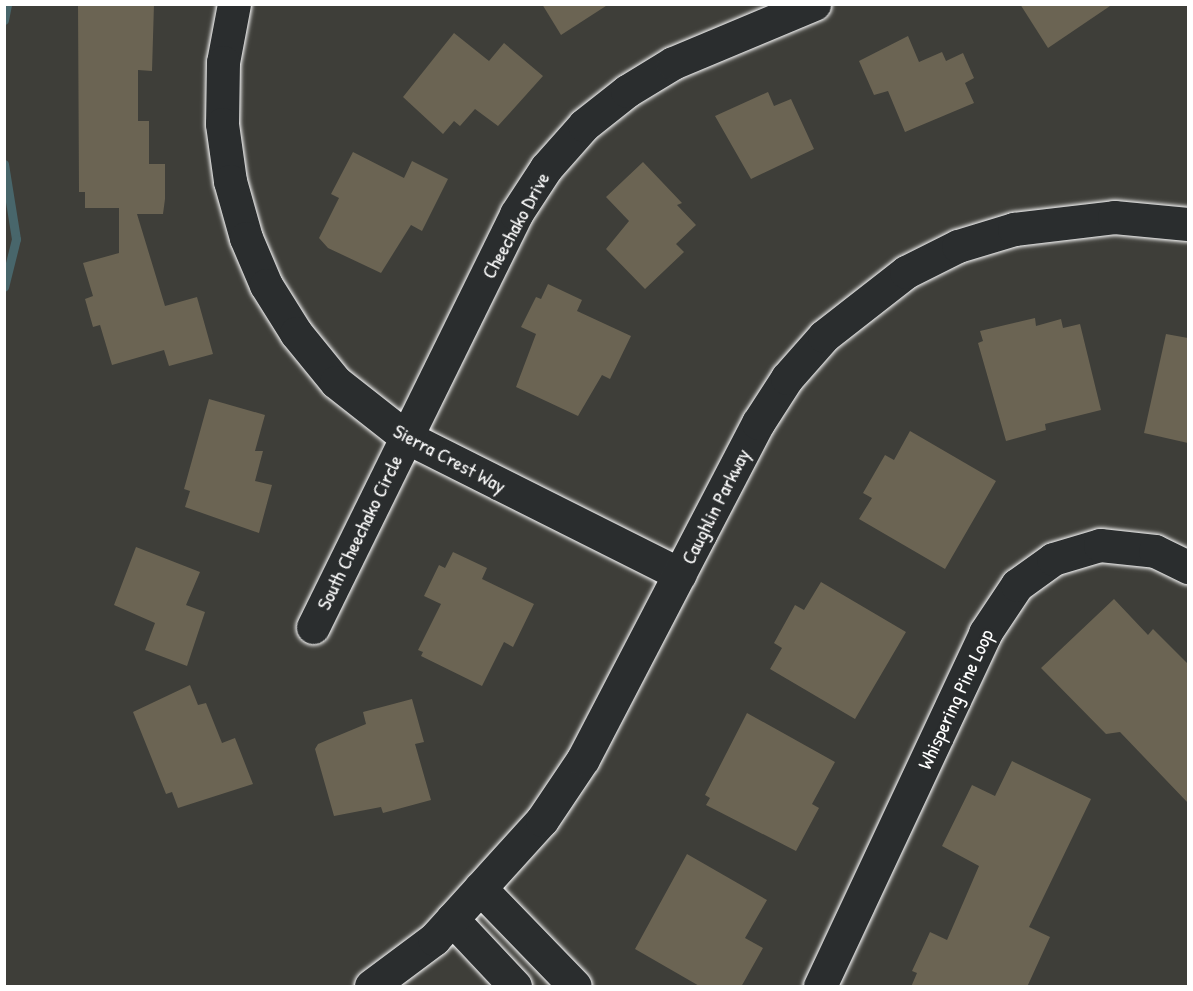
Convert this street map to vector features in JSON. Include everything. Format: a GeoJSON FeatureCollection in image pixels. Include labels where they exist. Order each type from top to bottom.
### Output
{"type":"FeatureCollection","features":[{"type":"Feature","properties":{"kind":"street","name":"Sierra Crest Way"},"geometry":{"type":"LineString","coordinates":[[234,4],[223,62],[222,124],[230,181],[246,238],[266,285],[296,333],[336,382],[406,437],[680,574]]}},
{"type":"Feature","properties":{"kind":"street","name":"Cheechako Drive"},"geometry":{"type":"LineString","coordinates":[[406,437],[516,214],[546,168],[584,126],[627,91],[673,63],[814,4]]}},
{"type":"Feature","properties":{"kind":"street","name":"Caughlin Parkway"},"geometry":{"type":"LineString","coordinates":[[371,987],[434,939],[542,820],[583,759],[758,423],[787,378],[824,336],[872,295],[958,246],[1014,229],[1114,217],[1188,224]]}},
{"type":"Feature","properties":{"kind":"street","name":"South Cheechako Circle"},"geometry":{"type":"LineString","coordinates":[[313,627],[406,437]]}},
{"type":"Feature","properties":{"kind":"street","name":"Whispering Pine Loop"},"geometry":{"type":"LineString","coordinates":[[820,987],[985,633],[1017,585],[1053,559],[1100,545],[1155,551],[1188,567]]}},
{"type":"Feature","properties":{"kind":"street"},"geometry":{"type":"LineString","coordinates":[[480,888],[575,987]]}},
{"type":"Feature","properties":{"kind":"street"},"geometry":{"type":"LineString","coordinates":[[452,919],[515,987]]}},
{"type":"Feature","properties":{"kind":"building"},"geometry":{"type":"Polygon","coordinates":[[[78,4],[154,4],[152,71],[138,70],[138,121],[149,121],[149,164],[165,164],[165,199],[163,214],[137,214],[165,306],[197,297],[213,354],[169,366],[164,350],[112,365],[100,325],[93,327],[85,299],[93,296],[83,263],[119,253],[119,208],[85,208],[85,192],[79,192],[78,4]]]}},
{"type":"Feature","properties":{"kind":"building"},"geometry":{"type":"Polygon","coordinates":[[[542,4],[609,4],[561,35],[542,4]]]}},
{"type":"Feature","properties":{"kind":"building"},"geometry":{"type":"Polygon","coordinates":[[[1020,4],[1113,4],[1048,48],[1020,4]]]}},
{"type":"Feature","properties":{"kind":"building"},"geometry":{"type":"Polygon","coordinates":[[[454,33],[489,61],[504,43],[543,76],[498,126],[475,109],[460,126],[454,121],[443,134],[403,97],[454,33]]]}},
{"type":"Feature","properties":{"kind":"building"},"geometry":{"type":"Polygon","coordinates":[[[908,36],[919,62],[942,52],[946,61],[963,53],[974,78],[965,83],[974,103],[905,132],[888,91],[874,95],[859,61],[908,36]]]}},
{"type":"Feature","properties":{"kind":"building"},"geometry":{"type":"Polygon","coordinates":[[[768,92],[774,106],[791,99],[814,149],[751,179],[715,116],[768,92]]]}},
{"type":"Feature","properties":{"kind":"building"},"geometry":{"type":"Polygon","coordinates":[[[353,152],[404,178],[412,161],[448,179],[422,231],[411,225],[381,273],[328,248],[319,238],[339,198],[331,194],[353,152]]]}},
{"type":"Feature","properties":{"kind":"building"},"geometry":{"type":"Polygon","coordinates":[[[643,162],[682,203],[677,205],[696,225],[676,244],[684,252],[645,289],[606,249],[629,221],[606,197],[643,162]]]}},
{"type":"Feature","properties":{"kind":"building"},"geometry":{"type":"Polygon","coordinates":[[[548,284],[582,300],[577,311],[631,336],[610,379],[602,375],[578,416],[516,387],[536,334],[521,327],[536,297],[541,299],[548,284]]]}},
{"type":"Feature","properties":{"kind":"building"},"geometry":{"type":"Polygon","coordinates":[[[1035,318],[1036,326],[1061,319],[1063,328],[1080,324],[1101,410],[1045,424],[1046,430],[1006,441],[978,343],[983,341],[980,331],[1035,318]]]}},
{"type":"Feature","properties":{"kind":"building"},"geometry":{"type":"Polygon","coordinates":[[[1166,334],[1188,338],[1188,443],[1144,433],[1166,334]]]}},
{"type":"Feature","properties":{"kind":"building"},"geometry":{"type":"Polygon","coordinates":[[[209,399],[265,415],[255,451],[263,451],[255,481],[272,485],[259,533],[185,507],[190,491],[184,489],[209,399]]]}},
{"type":"Feature","properties":{"kind":"building"},"geometry":{"type":"Polygon","coordinates":[[[910,431],[996,481],[945,569],[859,519],[872,498],[863,493],[885,455],[894,460],[910,431]]]}},
{"type":"Feature","properties":{"kind":"building"},"geometry":{"type":"Polygon","coordinates":[[[136,547],[200,572],[186,605],[205,612],[187,666],[145,650],[155,623],[114,605],[136,547]]]}},
{"type":"Feature","properties":{"kind":"building"},"geometry":{"type":"Polygon","coordinates":[[[453,552],[487,568],[482,579],[534,604],[513,647],[504,642],[482,686],[421,656],[423,652],[418,650],[441,604],[424,596],[439,565],[445,568],[453,552]]]}},
{"type":"Feature","properties":{"kind":"building"},"geometry":{"type":"Polygon","coordinates":[[[821,582],[906,632],[855,719],[770,669],[782,648],[774,643],[795,605],[804,610],[821,582]]]}},
{"type":"Feature","properties":{"kind":"building"},"geometry":{"type":"Polygon","coordinates":[[[1114,599],[1148,635],[1153,629],[1188,664],[1188,803],[1120,732],[1106,734],[1041,668],[1114,599]]]}},
{"type":"Feature","properties":{"kind":"building"},"geometry":{"type":"Polygon","coordinates":[[[190,685],[198,705],[206,703],[222,743],[235,738],[253,784],[178,808],[172,792],[166,794],[133,712],[190,685]]]}},
{"type":"Feature","properties":{"kind":"building"},"geometry":{"type":"Polygon","coordinates":[[[412,699],[424,742],[415,744],[431,800],[383,813],[381,807],[334,816],[315,749],[318,744],[366,724],[363,712],[412,699]]]}},
{"type":"Feature","properties":{"kind":"building"},"geometry":{"type":"Polygon","coordinates":[[[747,713],[835,762],[812,804],[819,808],[796,851],[706,805],[710,798],[705,795],[747,713]]]}},
{"type":"Feature","properties":{"kind":"building"},"geometry":{"type":"Polygon","coordinates":[[[1012,761],[1091,799],[1029,927],[1050,937],[1027,987],[911,987],[917,973],[912,971],[930,932],[947,940],[979,866],[942,846],[972,785],[995,796],[1012,761]]]}},
{"type":"Feature","properties":{"kind":"building"},"geometry":{"type":"Polygon","coordinates":[[[687,854],[767,900],[745,938],[763,948],[741,987],[701,987],[635,949],[687,854]]]}},
{"type":"Feature","properties":{"kind":"waterway"},"geometry":{"type":"LineString","coordinates":[[4,20],[7,4]]}},
{"type":"Feature","properties":{"kind":"waterway"},"geometry":{"type":"LineString","coordinates":[[4,164],[16,239],[4,287]]}}]}
